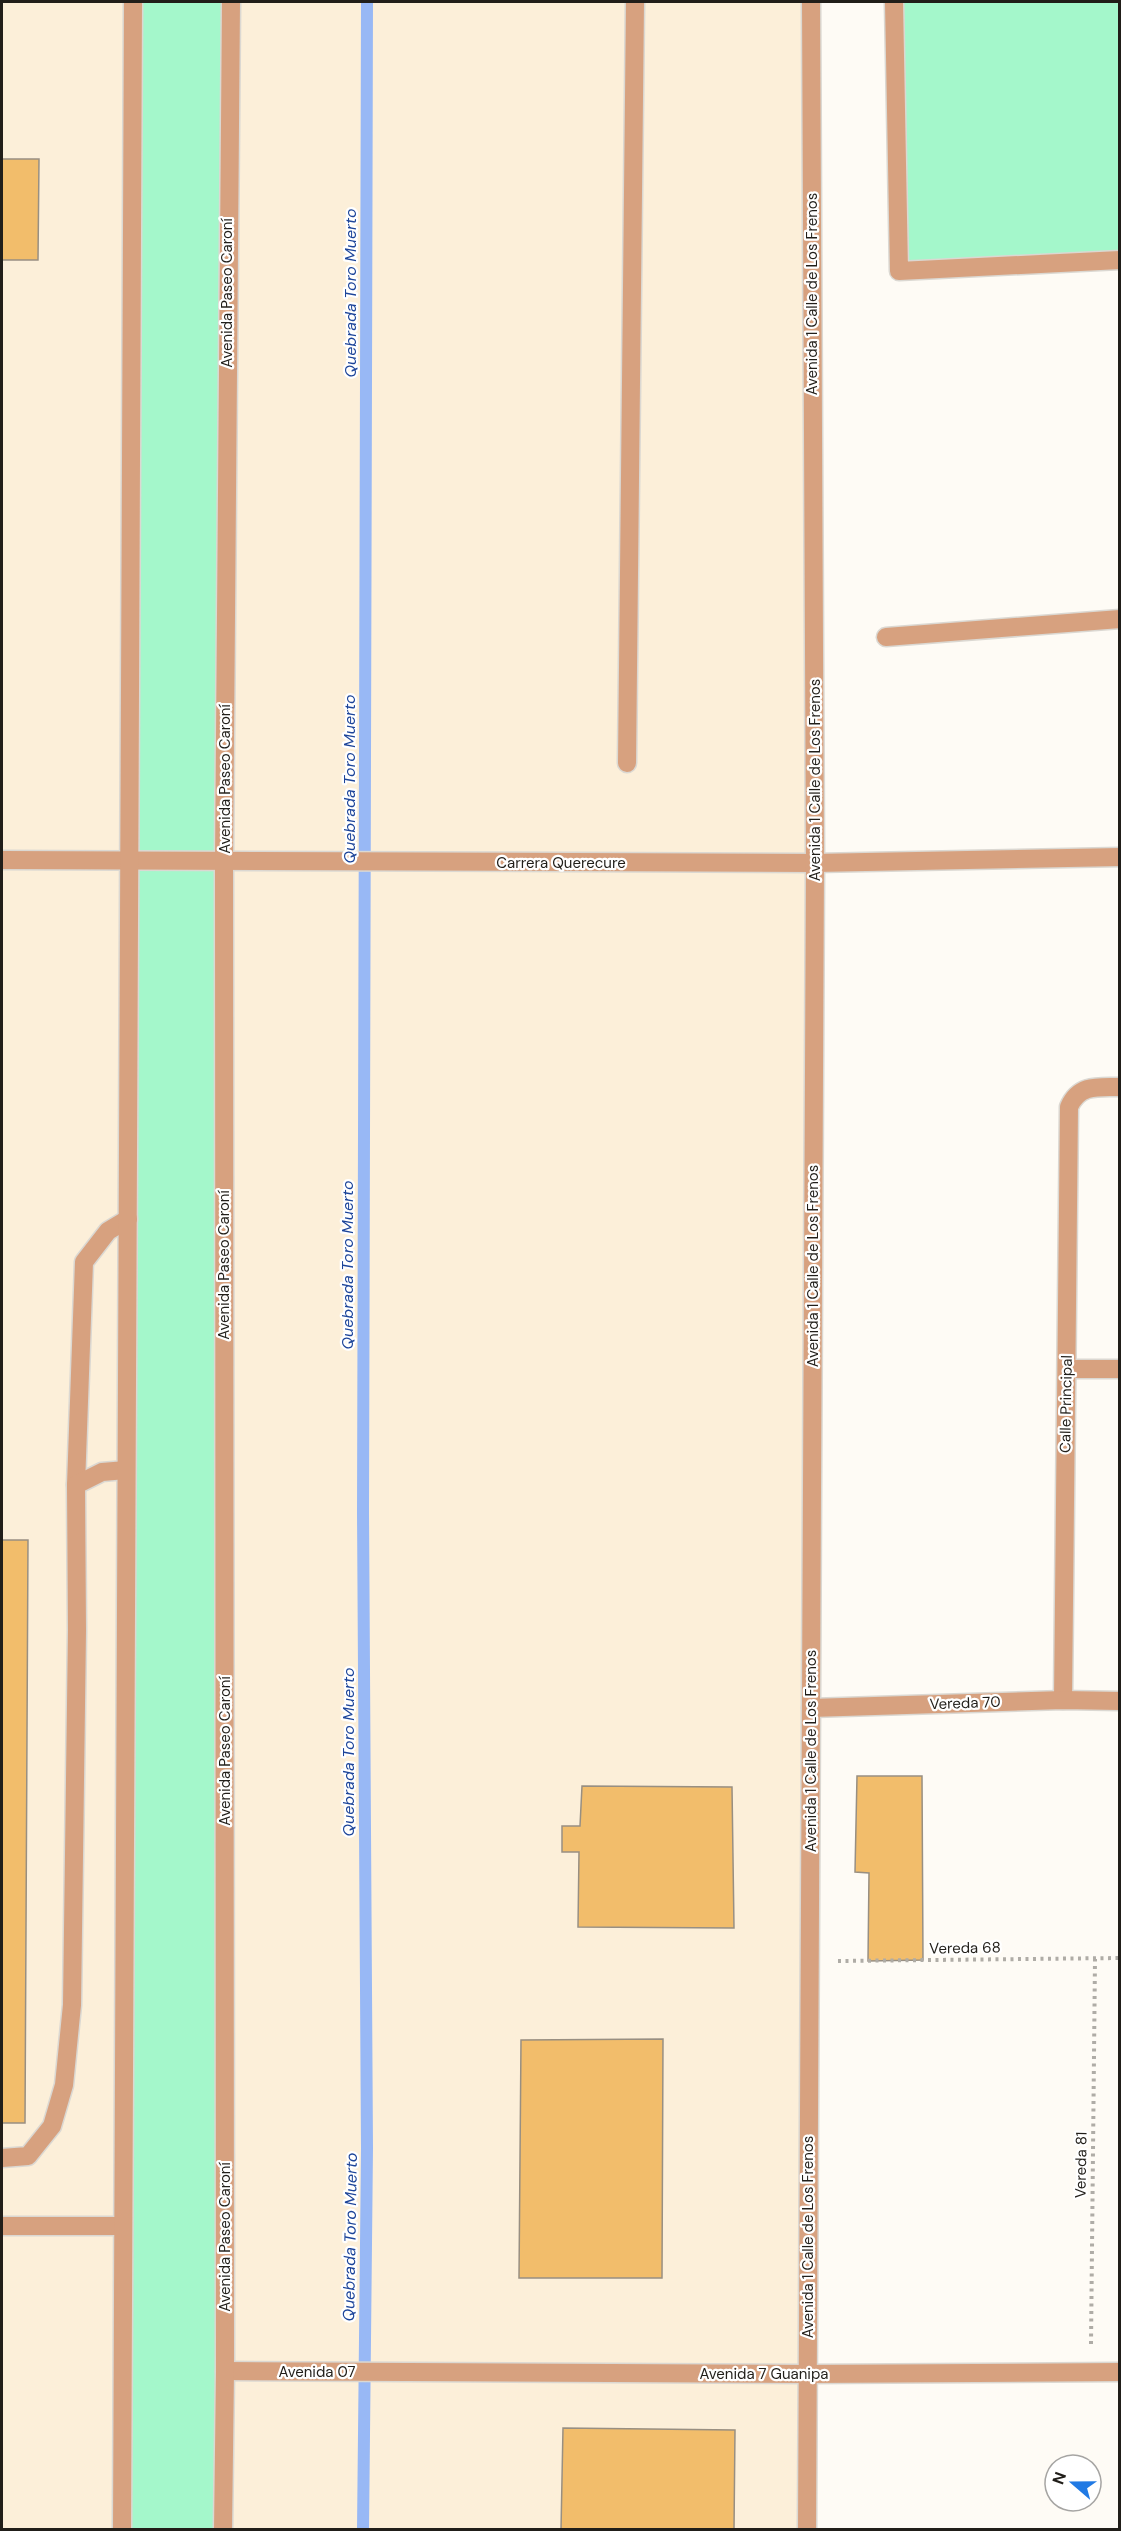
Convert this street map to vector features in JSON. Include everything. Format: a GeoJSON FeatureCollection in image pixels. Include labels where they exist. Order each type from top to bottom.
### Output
{"type":"FeatureCollection","features":[{"type":"Feature","properties":{"kind":"street"},"geometry":{"type":"LineString","coordinates":[[122,2529],[121,2226],[133,2]]}},
{"type":"Feature","properties":{"kind":"street","name":"Avenida Paseo Caroní"},"geometry":{"type":"LineString","coordinates":[[223,2529],[225,2371],[224,861],[231,2]]}},
{"type":"Feature","properties":{"kind":"street"},"geometry":{"type":"LineString","coordinates":[[627,763],[635,2]]}},
{"type":"Feature","properties":{"kind":"street","name":"Avenida 1 Calle de Los Frenos"},"geometry":{"type":"LineString","coordinates":[[807,2529],[815,863],[811,2]]}},
{"type":"Feature","properties":{"kind":"street"},"geometry":{"type":"LineString","coordinates":[[894,2],[899,271],[1119,260]]}},
{"type":"Feature","properties":{"kind":"street"},"geometry":{"type":"LineString","coordinates":[[886,637],[1119,619]]}},
{"type":"Feature","properties":{"kind":"street","name":"Carrera Querecure"},"geometry":{"type":"LineString","coordinates":[[2,860],[815,863],[1119,857]]}},
{"type":"Feature","properties":{"kind":"street","name":"Calle Principal"},"geometry":{"type":"LineString","coordinates":[[1063,1700],[1069,1107],[1073,1098],[1080,1091],[1090,1087],[1119,1087]]}},
{"type":"Feature","properties":{"kind":"street"},"geometry":{"type":"LineString","coordinates":[[2,2158],[28,2156],[52,2126],[64,2085],[72,1994],[77,1630],[76,1485],[84,1262],[108,1231],[128,1219]]}},
{"type":"Feature","properties":{"kind":"street"},"geometry":{"type":"LineString","coordinates":[[1067,1369],[1119,1369]]}},
{"type":"Feature","properties":{"kind":"street"},"geometry":{"type":"LineString","coordinates":[[76,1485],[102,1472],[126,1470]]}},
{"type":"Feature","properties":{"kind":"street","name":"Vereda 70"},"geometry":{"type":"LineString","coordinates":[[811,1708],[1063,1700],[1119,1701]]}},
{"type":"Feature","properties":{"kind":"street"},"geometry":{"type":"LineString","coordinates":[[2,2226],[121,2226]]}},
{"type":"Feature","properties":{"kind":"street","name":"Avenida 07"},"geometry":{"type":"LineString","coordinates":[[225,2371],[409,2372]]}},
{"type":"Feature","properties":{"kind":"street","name":"Avenida 7 Guanipa"},"geometry":{"type":"LineString","coordinates":[[409,2372],[807,2374],[1119,2372]]}},
{"type":"Feature","properties":{"kind":"path","name":"Vereda 68"},"geometry":{"type":"LineString","coordinates":[[810,1962],[1119,1958]]}},
{"type":"Feature","properties":{"kind":"path","name":"Vereda 81"},"geometry":{"type":"LineString","coordinates":[[1091,2372],[1095,1959]]}},
{"type":"Feature","properties":{"kind":"shaded area"},"geometry":{"type":"Polygon","coordinates":[[[2,2],[133,2],[122,2529],[2,2530],[2,2]]]}},
{"type":"Feature","properties":{"kind":"shaded area"},"geometry":{"type":"Polygon","coordinates":[[[231,2],[811,2],[807,2529],[223,2530],[231,2]]]}},
{"type":"Feature","properties":{"kind":"green space"},"geometry":{"type":"Polygon","coordinates":[[[133,2],[231,2],[223,2529],[122,2530],[133,2]]]}},
{"type":"Feature","properties":{"kind":"green space"},"geometry":{"type":"Polygon","coordinates":[[[894,2],[1119,2],[1119,257],[899,271],[894,2]]]}},
{"type":"Feature","properties":{"kind":"building"},"geometry":{"type":"Polygon","coordinates":[[[2,159],[39,159],[38,260],[2,260],[2,159]]]}},
{"type":"Feature","properties":{"kind":"building"},"geometry":{"type":"Polygon","coordinates":[[[2,1540],[28,1540],[25,2123],[2,2123],[2,1540]]]}},
{"type":"Feature","properties":{"kind":"building"},"geometry":{"type":"Polygon","coordinates":[[[857,1776],[922,1776],[923,1960],[868,1961],[869,1873],[855,1872],[857,1776]]]}},
{"type":"Feature","properties":{"kind":"building"},"geometry":{"type":"Polygon","coordinates":[[[582,1786],[732,1787],[734,1928],[578,1927],[579,1852],[562,1852],[562,1826],[580,1826],[582,1786]]]}},
{"type":"Feature","properties":{"kind":"building"},"geometry":{"type":"Polygon","coordinates":[[[663,2039],[662,2278],[519,2278],[521,2040],[663,2039]]]}},
{"type":"Feature","properties":{"kind":"building"},"geometry":{"type":"Polygon","coordinates":[[[563,2428],[735,2430],[734,2530],[561,2530],[563,2428]]]}},
{"type":"Feature","properties":{"kind":"waterway","name":"Quebrada Toro Muerto"},"geometry":{"type":"LineString","coordinates":[[363,2530],[367,2148],[363,1512],[367,2]]}}]}
